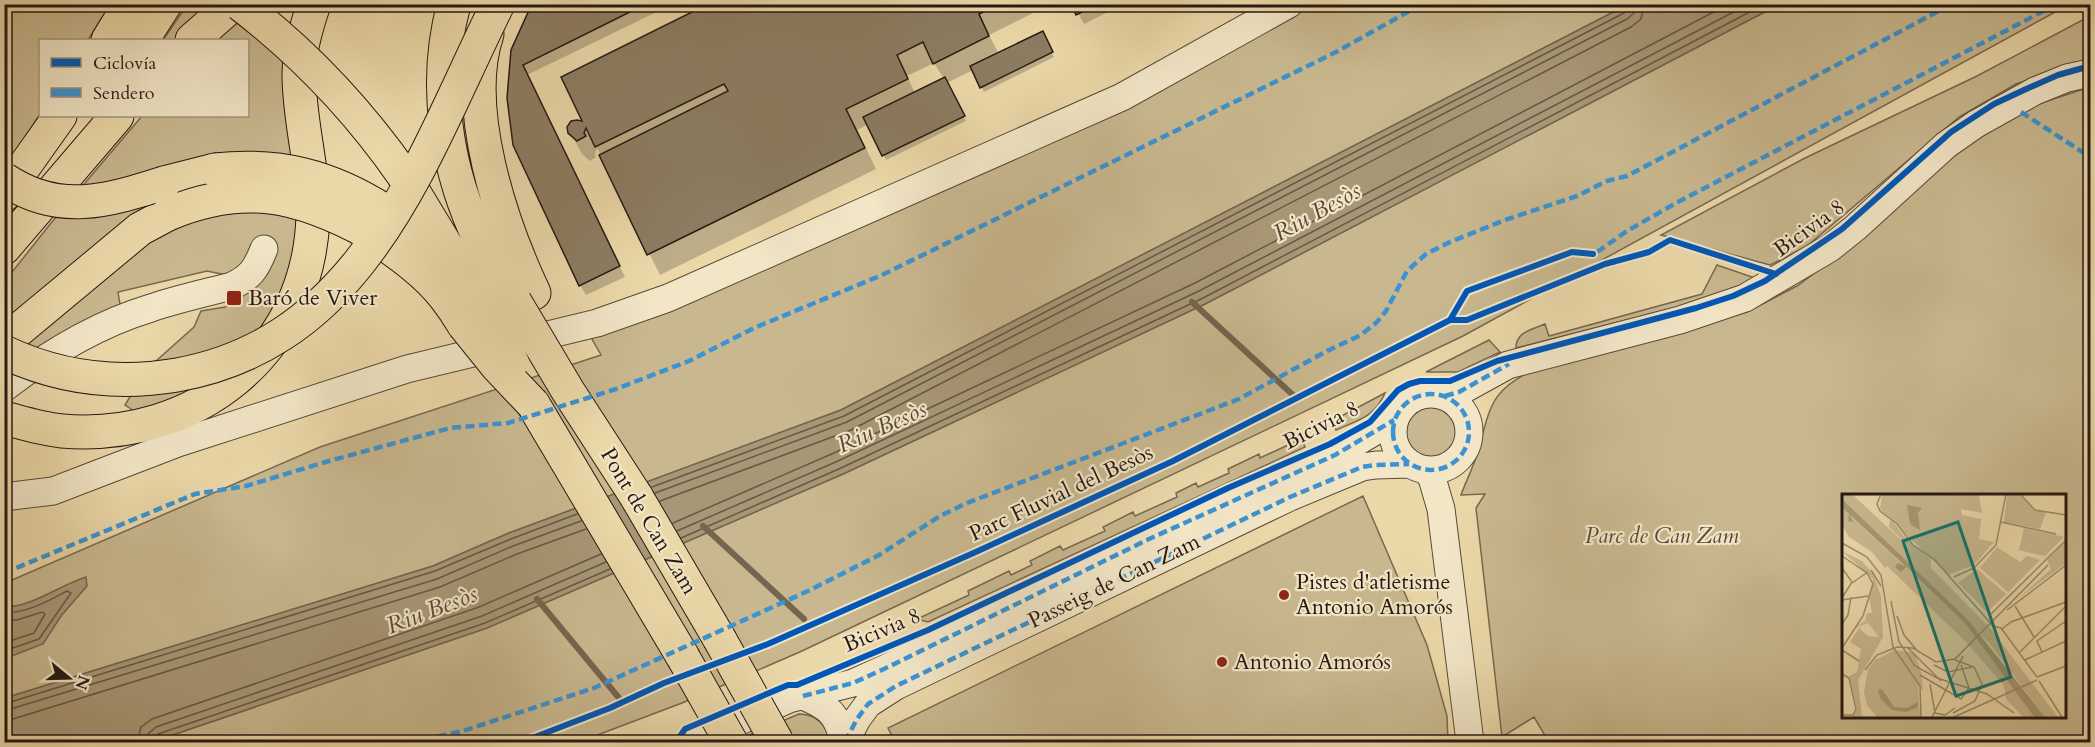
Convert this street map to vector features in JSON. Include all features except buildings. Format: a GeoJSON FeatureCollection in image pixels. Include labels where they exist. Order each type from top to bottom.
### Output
{"type":"FeatureCollection","features":[{"type":"Feature","properties":{"kind":"highway"},"geometry":{"type":"LineString","coordinates":[[109,39],[130,4]]}},
{"type":"Feature","properties":{"kind":"highway"},"geometry":{"type":"LineString","coordinates":[[143,39],[165,4]]}},
{"type":"Feature","properties":{"kind":"highway"},"geometry":{"type":"LineString","coordinates":[[193,39],[233,4]]}},
{"type":"Feature","properties":{"kind":"highway"},"geometry":{"type":"LineString","coordinates":[[240,4],[281,37],[340,95],[387,152],[495,311]]}},
{"type":"Feature","properties":{"kind":"highway"},"geometry":{"type":"LineString","coordinates":[[4,418],[62,431],[133,428],[176,416],[208,399],[237,378],[270,344],[284,321],[301,283],[307,262],[312,226],[312,188],[299,74],[306,27],[314,4]]}},
{"type":"Feature","properties":{"kind":"highway"},"geometry":{"type":"LineString","coordinates":[[454,4],[446,44],[443,77],[447,142],[469,213],[483,245],[495,311]]}},
{"type":"Feature","properties":{"kind":"highway"},"geometry":{"type":"LineString","coordinates":[[495,311],[516,255],[491,173],[480,87],[485,41],[497,4]]}},
{"type":"Feature","properties":{"kind":"highway"},"geometry":{"type":"LineString","coordinates":[[4,352],[32,364],[73,375],[122,380],[144,379],[188,373],[216,365],[265,343],[291,327],[310,313],[344,281],[384,230],[435,140],[497,4]]}},
{"type":"Feature","properties":{"kind":"highway"},"geometry":{"type":"LineString","coordinates":[[4,195],[59,117]]}},
{"type":"Feature","properties":{"kind":"highway"},"geometry":{"type":"LineString","coordinates":[[4,248],[92,117]]}},
{"type":"Feature","properties":{"kind":"highway"},"geometry":{"type":"LineString","coordinates":[[4,248],[116,117]]}},
{"type":"Feature","properties":{"kind":"highway"},"geometry":{"type":"LineString","coordinates":[[4,342],[140,229],[166,199],[215,170],[264,168],[304,174],[355,193],[377,222]]}},
{"type":"Feature","properties":{"kind":"highway"},"geometry":{"type":"LineString","coordinates":[[4,179],[33,194],[64,202],[81,203],[115,199],[212,200],[264,196],[293,200],[335,216],[406,228],[431,254],[495,311]]}},
{"type":"Feature","properties":{"kind":"highway","name":"Pont de Can Zam"},"geometry":{"type":"LineString","coordinates":[[495,311],[533,404],[731,742]]}},
{"type":"Feature","properties":{"kind":"highway","name":"Pont de Can Zam"},"geometry":{"type":"LineString","coordinates":[[495,311],[579,379],[636,496],[777,742]]}},
{"type":"Feature","properties":{"kind":"street"},"geometry":{"type":"LineString","coordinates":[[4,497],[53,491],[178,443],[407,369],[597,323],[668,298],[1122,97],[1289,4]]}},
{"type":"Feature","properties":{"kind":"street"},"geometry":{"type":"LineString","coordinates":[[1445,396],[1459,392],[1508,365],[1680,320],[1745,298],[1830,248],[1946,145],[1976,123],[2035,91],[2067,78],[2091,73]]}},
{"type":"Feature","properties":{"kind":"street"},"geometry":{"type":"LineString","coordinates":[[4,388],[66,345],[118,320],[150,308],[232,286],[253,272],[264,249]]}},
{"type":"Feature","properties":{"kind":"street"},"geometry":{"type":"LineString","coordinates":[[1426,467],[1463,453],[1470,433],[1465,413],[1457,403],[1445,396],[1430,393],[1415,396],[1401,407],[1394,420],[1395,447],[1426,467],[1432,478],[1441,509],[1470,742]]}},
{"type":"Feature","properties":{"kind":"street","name":"Passeig de Can Zam"},"geometry":{"type":"LineString","coordinates":[[693,742],[789,699],[853,683],[874,674],[1149,539],[1335,455],[1394,420]]}},
{"type":"Feature","properties":{"kind":"street","name":"Passeig de Can Zam"},"geometry":{"type":"LineString","coordinates":[[844,742],[868,704],[896,686],[1290,497],[1362,467],[1376,465],[1426,467]]}},
{"type":"Feature","properties":{"kind":"street"},"geometry":{"type":"LineString","coordinates":[[803,696],[830,710],[840,726],[844,742]]}},
{"type":"Feature","properties":{"kind":"green space"},"geometry":{"type":"Polygon","coordinates":[[[5,5],[110,5],[89,39],[39,39],[39,116],[5,167],[5,5]]]}},
{"type":"Feature","properties":{"kind":"green space"},"geometry":{"type":"Polygon","coordinates":[[[187,5],[214,5],[176,39],[164,39],[187,5]]]}},
{"type":"Feature","properties":{"kind":"green space"},"geometry":{"type":"Polygon","coordinates":[[[1305,5],[1627,5],[841,410],[509,533],[433,566],[5,698],[5,583],[320,447],[601,355],[588,332],[1062,130],[1305,5]]]}},
{"type":"Feature","properties":{"kind":"green space"},"geometry":{"type":"Polygon","coordinates":[[[1778,5],[2068,5],[1463,336],[802,651],[682,703],[579,742],[152,742],[487,628],[843,474],[1205,304],[1778,5]]]}},
{"type":"Feature","properties":{"kind":"green space"},"geometry":{"type":"Polygon","coordinates":[[[2090,16],[2090,60],[2016,84],[1959,117],[1806,247],[1770,265],[1661,235],[1805,158],[1977,76],[2090,16]]]}},
{"type":"Feature","properties":{"kind":"green space"},"geometry":{"type":"Polygon","coordinates":[[[239,18],[292,68],[304,226],[291,282],[229,375],[137,413],[125,405],[147,369],[194,327],[201,311],[225,307],[243,296],[231,276],[207,271],[118,292],[121,310],[5,378],[5,281],[141,117],[249,117],[249,39],[217,39],[239,18]]]}},
{"type":"Feature","properties":{"kind":"green space","name":"Parc de Can Zam"},"geometry":{"type":"Polygon","coordinates":[[[2090,87],[2090,742],[1542,742],[1547,739],[1534,717],[1502,737],[1476,508],[1485,494],[1461,495],[1476,457],[1490,410],[1501,392],[1537,368],[1747,312],[1797,286],[1871,231],[1922,180],[1980,133],[2020,110],[2090,87]]]}},
{"type":"Feature","properties":{"kind":"green space"},"geometry":{"type":"Polygon","coordinates":[[[1717,265],[1758,279],[1717,297],[1516,348],[1521,335],[1545,324],[1549,336],[1702,294],[1717,265]]]}},
{"type":"Feature","properties":{"kind":"green space"},"geometry":{"type":"Polygon","coordinates":[[[1489,340],[1500,352],[1458,372],[1426,372],[1489,340]]]}},
{"type":"Feature","properties":{"kind":"green space"},"geometry":{"type":"Polygon","coordinates":[[[1385,393],[1371,413],[1336,430],[1332,421],[1385,393]]]}},
{"type":"Feature","properties":{"kind":"green space"},"geometry":{"type":"Polygon","coordinates":[[[1426,405],[1436,405],[1451,413],[1457,422],[1459,433],[1457,444],[1451,453],[1436,461],[1426,461],[1415,456],[1408,449],[1403,438],[1403,428],[1408,417],[1415,410],[1426,405]]]}},
{"type":"Feature","properties":{"kind":"green space"},"geometry":{"type":"Polygon","coordinates":[[[1301,439],[1305,447],[928,622],[917,619],[969,595],[968,591],[1009,571],[1011,575],[1032,565],[1030,561],[1060,546],[1063,550],[1105,531],[1103,527],[1133,512],[1135,516],[1177,497],[1176,493],[1196,483],[1198,487],[1229,473],[1228,469],[1259,454],[1260,458],[1301,439]]]}},
{"type":"Feature","properties":{"kind":"green space","name":"Pistes d'atletisme Antonio Amorós"},"geometry":{"type":"Polygon","coordinates":[[[1363,496],[1427,645],[1447,716],[1448,742],[895,742],[888,728],[1363,496]]]}},
{"type":"Feature","properties":{"kind":"green space"},"geometry":{"type":"Polygon","coordinates":[[[799,714],[811,716],[820,722],[830,742],[732,742],[799,714]]]}},
{"type":"Feature","properties":{"kind":"water","name":"Riu Besòs"},"geometry":{"type":"Polygon","coordinates":[[[1627,5],[1778,5],[1205,304],[843,474],[487,628],[152,742],[5,742],[5,698],[433,566],[509,533],[841,410],[1627,5]]]}},
{"type":"Feature","properties":{"kind":"water"},"geometry":{"type":"Polygon","coordinates":[[[86,577],[87,586],[61,616],[43,644],[5,657],[5,607],[26,603],[86,577]]]}},
{"type":"Feature","properties":{"kind":"waterway"},"geometry":{"type":"LineString","coordinates":[[1192,302],[1293,395]]}},
{"type":"Feature","properties":{"kind":"waterway"},"geometry":{"type":"LineString","coordinates":[[703,526],[804,619]]}},
{"type":"Feature","properties":{"kind":"waterway"},"geometry":{"type":"LineString","coordinates":[[537,599],[619,698]]}},
{"type":"Feature","properties":{"kind":"marked path"},"geometry":{"type":"LineString","coordinates":[[4,573],[195,494],[246,486],[450,428],[508,423],[616,389],[689,361],[754,328],[882,275],[1336,52],[1422,4]]}},
{"type":"Feature","properties":{"kind":"marked path"},"geometry":{"type":"LineString","coordinates":[[384,742],[425,739],[463,731],[594,688],[808,591],[879,555],[940,516],[967,503],[1239,399],[1361,335],[1386,311],[1407,271],[1426,254],[1505,220],[1577,196],[1607,181],[1627,176],[1952,4]]}},
{"type":"Feature","properties":{"kind":"marked path"},"geometry":{"type":"LineString","coordinates":[[1597,252],[1627,231],[1676,203],[2057,4]]}},
{"type":"Feature","properties":{"kind":"marked path"},"geometry":{"type":"LineString","coordinates":[[2021,112],[2090,157]]}},
{"type":"Feature","properties":{"kind":"marked path"},"geometry":{"type":"LineString","coordinates":[[1445,396],[1459,392],[1509,364]]}},
{"type":"Feature","properties":{"kind":"marked path"},"geometry":{"type":"LineString","coordinates":[[1424,394],[1438,394],[1452,400],[1463,411],[1469,425],[1469,432],[1466,447],[1458,459],[1438,470],[1424,470],[1410,464],[1399,453],[1393,439],[1393,425],[1399,411],[1410,400],[1424,394]]}},
{"type":"Feature","properties":{"kind":"marked path"},"geometry":{"type":"LineString","coordinates":[[803,696],[853,683],[884,669],[1149,539],[1335,455],[1394,420]]}},
{"type":"Feature","properties":{"kind":"marked path"},"geometry":{"type":"LineString","coordinates":[[845,742],[868,704],[896,686],[1290,497],[1362,467],[1409,464]]}},
{"type":"Feature","properties":{"kind":"cycle path","name":"Bicivia 8"},"geometry":{"type":"LineString","coordinates":[[676,742],[685,729],[788,685],[797,685],[928,630],[1228,488],[1330,444],[1370,422],[1398,390],[1409,384],[1420,381],[1450,381],[1497,361],[1696,308],[1733,296],[1765,281],[1842,229],[1951,132],[1994,104],[2058,75],[2090,66]]}},
{"type":"Feature","properties":{"kind":"cycle path"},"geometry":{"type":"LineString","coordinates":[[1450,320],[1467,320],[1605,264],[1649,252],[1670,240],[1776,274]]}},
{"type":"Feature","properties":{"kind":"cycle path","name":"Parc Fluvial del Besòs"},"geometry":{"type":"LineString","coordinates":[[522,742],[610,708],[664,683],[768,644],[1173,461],[1450,320],[1467,291],[1572,252],[1593,254]]}},
{"type":"Feature","properties":{"kind":"place","name":"Baró de Viver"},"geometry":{"type":"Point","coordinates":[234,298]}},
{"type":"Feature","properties":{"kind":"place","name":"Pistes d'atletisme Antonio Amorós"},"geometry":{"type":"Point","coordinates":[1284,595]}},
{"type":"Feature","properties":{"kind":"place","name":"Antonio Amorós"},"geometry":{"type":"Point","coordinates":[1222,662]}}]}
